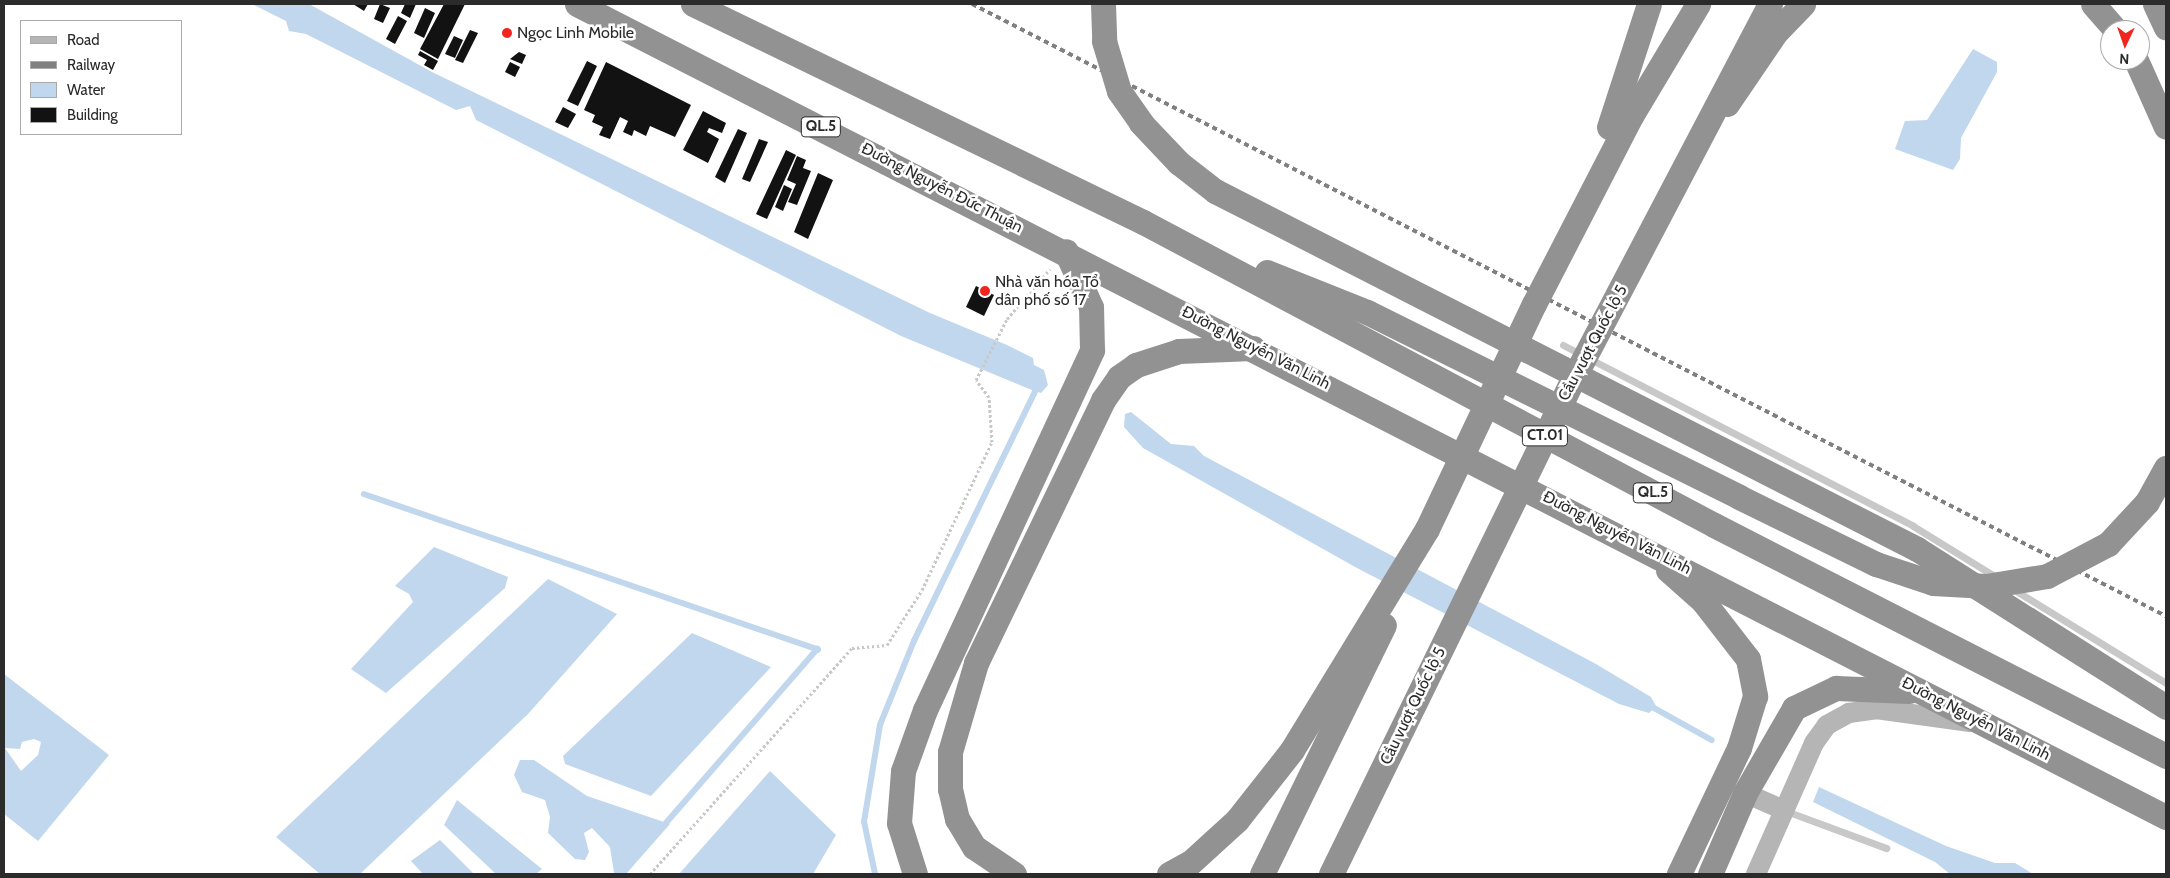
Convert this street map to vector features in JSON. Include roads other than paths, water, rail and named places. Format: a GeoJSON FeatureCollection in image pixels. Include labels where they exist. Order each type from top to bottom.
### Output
{"type":"FeatureCollection","features":[{"type":"Feature","properties":{"kind":"highway","name":"Đường Nguyễn Đức Thuận"},"geometry":{"type":"LineString","coordinates":[[576,4],[1066,251]]}},
{"type":"Feature","properties":{"kind":"highway","name":"QL.5"},"geometry":{"type":"LineString","coordinates":[[693,4],[1144,222],[1714,526],[2166,756]]}},
{"type":"Feature","properties":{"kind":"highway"},"geometry":{"type":"LineString","coordinates":[[1103,4],[1104,40],[1119,91],[1154,137],[1216,191],[1917,549],[2166,708]]}},
{"type":"Feature","properties":{"kind":"highway"},"geometry":{"type":"LineString","coordinates":[[1534,304],[1621,98],[1649,4]]}},
{"type":"Feature","properties":{"kind":"highway"},"geometry":{"type":"LineString","coordinates":[[1262,874],[1534,304],[1631,116],[1698,4]]}},
{"type":"Feature","properties":{"kind":"highway","name":"Cầu vượt Quốc lộ 5"},"geometry":{"type":"LineString","coordinates":[[1331,874],[1572,381],[1770,4]]}},
{"type":"Feature","properties":{"kind":"highway"},"geometry":{"type":"LineString","coordinates":[[1694,151],[1776,32],[1803,4]]}},
{"type":"Feature","properties":{"kind":"highway"},"geometry":{"type":"LineString","coordinates":[[2093,4],[2107,20]]}},
{"type":"Feature","properties":{"kind":"highway"},"geometry":{"type":"LineString","coordinates":[[2155,4],[2166,28]]}},
{"type":"Feature","properties":{"kind":"highway"},"geometry":{"type":"LineString","coordinates":[[2140,70],[2166,128]]}},
{"type":"Feature","properties":{"kind":"highway"},"geometry":{"type":"LineString","coordinates":[[1144,222],[1367,312],[1876,564],[1933,582],[1986,586],[2047,576],[2108,544],[2147,502],[2166,468]]}},
{"type":"Feature","properties":{"kind":"highway","name":"Đường Nguyễn Văn Linh"},"geometry":{"type":"LineString","coordinates":[[1066,251],[2166,817]]}},
{"type":"Feature","properties":{"kind":"highway"},"geometry":{"type":"LineString","coordinates":[[914,874],[899,823],[903,771],[925,710],[1092,350],[1091,307],[1066,251]]}},
{"type":"Feature","properties":{"kind":"highway"},"geometry":{"type":"LineString","coordinates":[[1014,874],[974,847],[958,819],[950,789],[950,752],[976,664],[1103,400],[1119,377],[1136,365],[1179,351],[1256,348]]}},
{"type":"Feature","properties":{"kind":"highway"},"geometry":{"type":"LineString","coordinates":[[1169,874],[1191,862],[1237,820],[1292,750],[1427,529]]}},
{"type":"Feature","properties":{"kind":"highway"},"geometry":{"type":"LineString","coordinates":[[1636,543],[1704,601],[1748,659],[1754,677],[1755,696],[1748,726],[1679,874]]}},
{"type":"Feature","properties":{"kind":"highway"},"geometry":{"type":"LineString","coordinates":[[1345,874],[1428,674]]}},
{"type":"Feature","properties":{"kind":"highway"},"geometry":{"type":"LineString","coordinates":[[1710,874],[1745,793],[1780,725],[1812,696],[1865,686],[1929,695]]}},
{"type":"Feature","properties":{"kind":"main road"},"geometry":{"type":"LineString","coordinates":[[1756,874],[1814,743],[1828,725],[1849,714],[1903,710],[1987,725]]}},
{"type":"Feature","properties":{"kind":"main road"},"geometry":{"type":"LineString","coordinates":[[1745,793],[1784,810]]}},
{"type":"Feature","properties":{"kind":"lane"},"geometry":{"type":"LineString","coordinates":[[1563,345],[1913,526],[2166,683]]}},
{"type":"Feature","properties":{"kind":"lane"},"geometry":{"type":"LineString","coordinates":[[1784,810],[1886,848]]}},
{"type":"Feature","properties":{"kind":"water"},"geometry":{"type":"Polygon","coordinates":[[[252,4],[309,4],[432,72],[930,313],[1007,345],[1033,358],[1034,365],[1044,370],[1048,385],[1041,393],[1032,390],[901,336],[476,120],[470,106],[456,110],[306,34],[289,31],[286,21],[252,4]]]}},
{"type":"Feature","properties":{"kind":"water"},"geometry":{"type":"Polygon","coordinates":[[[1973,49],[1997,62],[1997,72],[1961,138],[1960,159],[1953,170],[1895,149],[1905,121],[1927,120],[1973,49]]]}},
{"type":"Feature","properties":{"kind":"water"},"geometry":{"type":"Polygon","coordinates":[[[1131,412],[1171,444],[1194,446],[1204,456],[1596,664],[1651,697],[1656,706],[1649,713],[1619,704],[1357,568],[1143,448],[1124,427],[1125,414],[1131,412]]]}},
{"type":"Feature","properties":{"kind":"water"},"geometry":{"type":"Polygon","coordinates":[[[434,547],[508,577],[505,588],[386,693],[351,669],[413,602],[409,594],[395,586],[434,547]]]}},
{"type":"Feature","properties":{"kind":"water"},"geometry":{"type":"Polygon","coordinates":[[[548,579],[617,614],[528,714],[360,874],[320,874],[276,837],[548,579]]]}},
{"type":"Feature","properties":{"kind":"water"},"geometry":{"type":"Polygon","coordinates":[[[692,633],[771,667],[651,796],[565,764],[563,756],[692,633]]]}},
{"type":"Feature","properties":{"kind":"water"},"geometry":{"type":"Polygon","coordinates":[[[4,674],[109,755],[38,841],[4,814],[4,674]],[[34,739],[22,742],[20,749],[5,748],[21,771],[38,755],[41,742],[34,739]]]}},
{"type":"Feature","properties":{"kind":"water"},"geometry":{"type":"Polygon","coordinates":[[[520,760],[534,760],[587,796],[670,824],[626,874],[614,873],[610,847],[592,828],[584,833],[589,852],[585,860],[575,859],[548,833],[550,817],[545,800],[522,792],[514,775],[520,760]]]}},
{"type":"Feature","properties":{"kind":"water"},"geometry":{"type":"Polygon","coordinates":[[[770,771],[836,835],[813,874],[679,874],[770,771]]]}},
{"type":"Feature","properties":{"kind":"water"},"geometry":{"type":"Polygon","coordinates":[[[1819,787],[1946,846],[1995,863],[2015,863],[2033,874],[1950,874],[1935,862],[1813,802],[1819,787]]]}},
{"type":"Feature","properties":{"kind":"water"},"geometry":{"type":"Polygon","coordinates":[[[457,800],[542,869],[536,874],[496,874],[444,825],[457,800]]]}},
{"type":"Feature","properties":{"kind":"water"},"geometry":{"type":"Polygon","coordinates":[[[440,840],[474,874],[423,874],[411,861],[440,840]]]}},
{"type":"Feature","properties":{"kind":"waterway"},"geometry":{"type":"LineString","coordinates":[[875,874],[864,822],[880,725],[914,641],[1037,388]]}},
{"type":"Feature","properties":{"kind":"waterway"},"geometry":{"type":"LineString","coordinates":[[364,494],[818,649],[663,827]]}},
{"type":"Feature","properties":{"kind":"waterway"},"geometry":{"type":"LineString","coordinates":[[1647,704],[1712,740]]}},
{"type":"Feature","properties":{"kind":"railway"},"geometry":{"type":"LineString","coordinates":[[972,4],[2166,616]]}},
{"type":"Feature","properties":{"kind":"place","name":"Ngọc Linh Mobile"},"geometry":{"type":"Point","coordinates":[507,33]}},
{"type":"Feature","properties":{"kind":"place","name":"Nhà văn hóa Tổ dân phố số 17"},"geometry":{"type":"Point","coordinates":[985,291]}}]}
